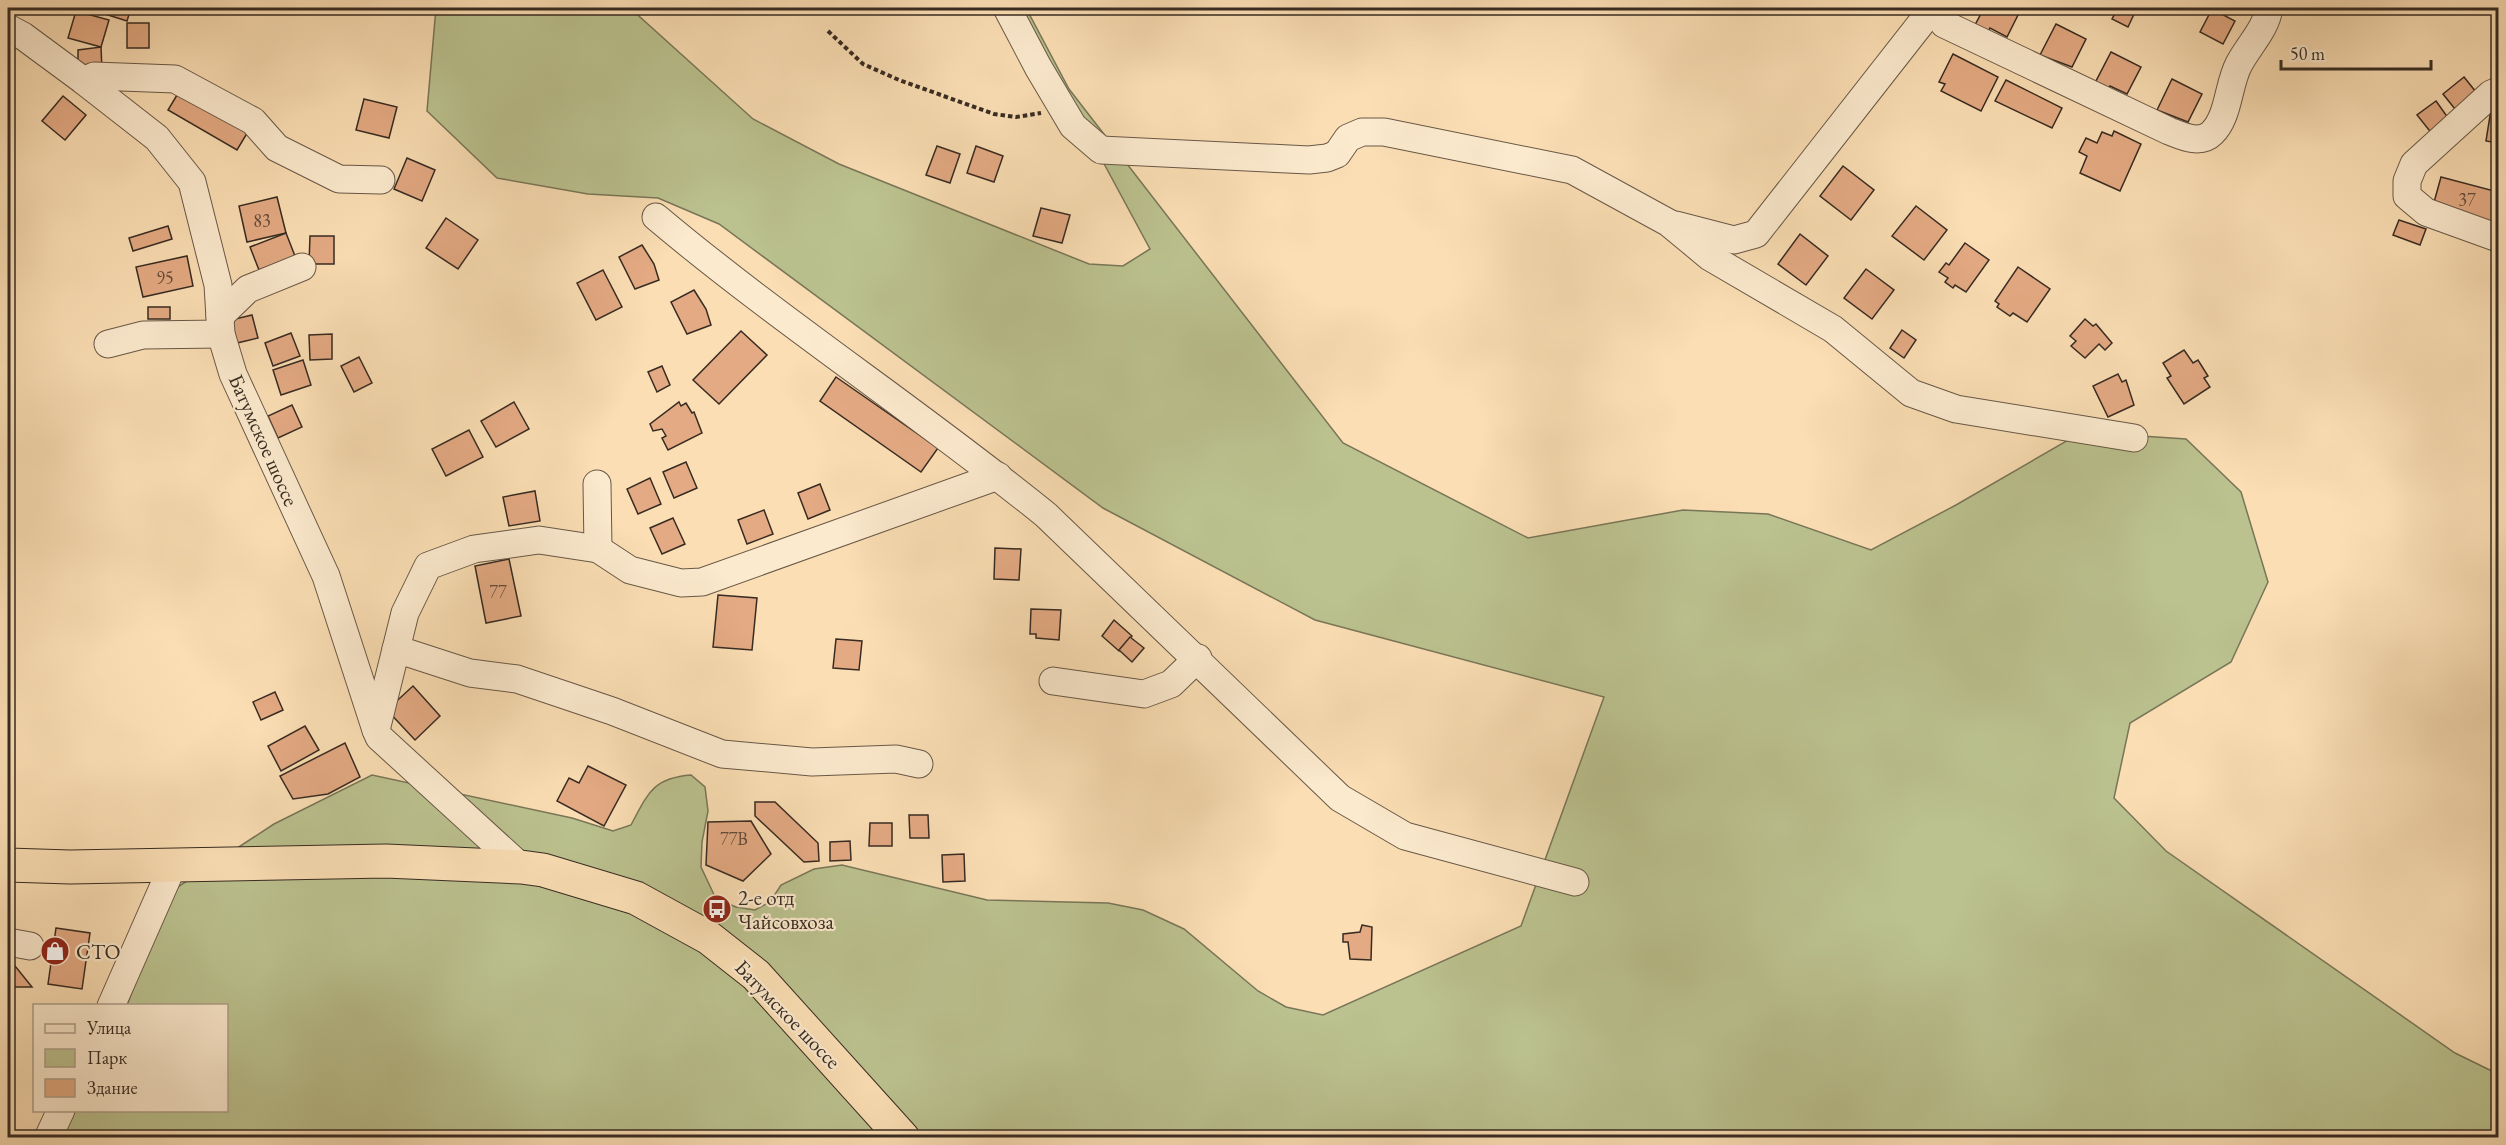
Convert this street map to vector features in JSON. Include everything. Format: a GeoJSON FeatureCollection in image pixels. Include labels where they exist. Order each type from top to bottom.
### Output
{"type":"FeatureCollection","features":[{"type":"Feature","properties":{"kind":"highway","name":"Батумское шоссе"},"geometry":{"type":"LineString","coordinates":[[8,865],[70,867],[386,861],[521,867],[543,870],[636,898],[709,938],[756,975],[903,1137]]}},
{"type":"Feature","properties":{"kind":"street"},"geometry":{"type":"LineString","coordinates":[[1007,8],[1073,126],[1101,150],[1309,160],[1327,158],[1337,154],[1348,138],[1362,132],[1396,134],[1572,170],[1669,223],[1710,257],[1833,329],[1911,393],[1956,409],[2134,438]]}},
{"type":"Feature","properties":{"kind":"street"},"geometry":{"type":"LineString","coordinates":[[1669,223],[1734,240],[1756,234],[1938,16],[2169,131],[2189,138],[2201,139],[2212,134],[2220,122],[2238,65],[2268,18],[2269,8]]}},
{"type":"Feature","properties":{"kind":"street","name":"Батумское шоссе"},"geometry":{"type":"LineString","coordinates":[[8,28],[23,36],[84,81],[157,138],[192,182],[218,285],[220,325],[233,374],[326,576],[376,730],[379,736],[454,808],[521,867]]}},
{"type":"Feature","properties":{"kind":"street"},"geometry":{"type":"LineString","coordinates":[[84,81],[94,76],[175,79],[253,121],[277,148],[339,179],[381,180]]}},
{"type":"Feature","properties":{"kind":"street"},"geometry":{"type":"LineString","coordinates":[[2499,92],[2491,94],[2414,164],[2407,181],[2408,196],[2426,212],[2499,238]]}},
{"type":"Feature","properties":{"kind":"street"},"geometry":{"type":"LineString","coordinates":[[656,217],[716,268],[998,476],[1046,515],[1198,658],[1340,798],[1405,836],[1575,882]]}},
{"type":"Feature","properties":{"kind":"street"},"geometry":{"type":"LineString","coordinates":[[108,344],[143,335],[220,325],[248,289],[302,267]]}},
{"type":"Feature","properties":{"kind":"street"},"geometry":{"type":"LineString","coordinates":[[376,730],[405,613],[428,566],[474,549],[539,540],[598,549],[630,570],[681,583],[702,582],[998,476]]}},
{"type":"Feature","properties":{"kind":"street"},"geometry":{"type":"LineString","coordinates":[[597,484],[598,549]]}},
{"type":"Feature","properties":{"kind":"street"},"geometry":{"type":"LineString","coordinates":[[396,649],[470,673],[517,679],[612,711],[722,754],[812,762],[896,759],[919,764]]}},
{"type":"Feature","properties":{"kind":"street"},"geometry":{"type":"LineString","coordinates":[[1053,681],[1144,694],[1171,684],[1198,658]]}},
{"type":"Feature","properties":{"kind":"street"},"geometry":{"type":"LineString","coordinates":[[111,1004],[173,865]]}},
{"type":"Feature","properties":{"kind":"street"},"geometry":{"type":"LineString","coordinates":[[48,1137],[60,1112]]}},
{"type":"Feature","properties":{"kind":"path"},"geometry":{"type":"LineString","coordinates":[[828,31],[863,64],[994,114],[1016,117],[1064,110]]}},
{"type":"Feature","properties":{"kind":"green space"},"geometry":{"type":"Polygon","coordinates":[[[436,8],[630,8],[753,119],[839,164],[1089,264],[1123,266],[1150,249],[1020,8],[1026,8],[1069,89],[1343,443],[1528,538],[1683,510],[1768,514],[1871,550],[1956,505],[2082,432],[2186,439],[2241,492],[2268,582],[2231,662],[2130,723],[2114,798],[2166,851],[2455,1053],[2498,1074],[2498,1138],[28,1138],[66,1116],[68,1112],[228,1112],[228,1004],[127,1004],[170,892],[274,824],[372,775],[572,818],[613,831],[631,825],[653,789],[668,780],[691,775],[705,787],[708,811],[702,842],[701,867],[716,899],[736,907],[755,910],[770,902],[781,885],[814,869],[842,865],[987,900],[1108,903],[1143,910],[1184,929],[1258,991],[1286,1007],[1323,1015],[1521,926],[1604,697],[1315,620],[1103,508],[719,224],[658,198],[588,194],[497,178],[427,111],[436,8]]]}},
{"type":"Feature","properties":{"kind":"building"},"geometry":{"type":"Polygon","coordinates":[[[86,8],[131,8],[127,21],[86,8]]]}},
{"type":"Feature","properties":{"kind":"building"},"geometry":{"type":"Polygon","coordinates":[[[1984,8],[2021,9],[2007,37],[1990,28],[1988,32],[1975,25],[1984,8]]]}},
{"type":"Feature","properties":{"kind":"building"},"geometry":{"type":"Polygon","coordinates":[[[2118,8],[2136,10],[2128,27],[2112,19],[2118,8]]]}},
{"type":"Feature","properties":{"kind":"building"},"geometry":{"type":"Polygon","coordinates":[[[2212,9],[2235,21],[2223,44],[2200,32],[2212,9]]]}},
{"type":"Feature","properties":{"kind":"building"},"geometry":{"type":"Polygon","coordinates":[[[76,11],[109,20],[101,47],[68,38],[76,11]]]}},
{"type":"Feature","properties":{"kind":"building"},"geometry":{"type":"Polygon","coordinates":[[[127,23],[149,23],[149,48],[127,48],[127,23]]]}},
{"type":"Feature","properties":{"kind":"building"},"geometry":{"type":"Polygon","coordinates":[[[2056,24],[2086,39],[2072,67],[2040,55],[2056,24]]]}},
{"type":"Feature","properties":{"kind":"building"},"geometry":{"type":"Polygon","coordinates":[[[101,47],[102,70],[78,70],[78,50],[101,47]]]}},
{"type":"Feature","properties":{"kind":"building"},"geometry":{"type":"Polygon","coordinates":[[[2111,52],[2141,67],[2127,94],[2110,86],[2108,89],[2095,83],[2111,52]]]}},
{"type":"Feature","properties":{"kind":"building"},"geometry":{"type":"Polygon","coordinates":[[[1953,54],[1998,77],[1981,111],[1941,91],[1945,84],[1939,82],[1953,54]]]}},
{"type":"Feature","properties":{"kind":"building"},"geometry":{"type":"Polygon","coordinates":[[[2464,77],[2480,97],[2459,114],[2443,94],[2464,77]]]}},
{"type":"Feature","properties":{"kind":"building"},"geometry":{"type":"Polygon","coordinates":[[[2172,79],[2202,94],[2188,122],[2157,110],[2172,79]]]}},
{"type":"Feature","properties":{"kind":"building"},"geometry":{"type":"Polygon","coordinates":[[[2006,80],[2062,108],[2052,128],[1995,101],[2006,80]]]}},
{"type":"Feature","properties":{"kind":"building"},"geometry":{"type":"Polygon","coordinates":[[[180,90],[249,130],[237,150],[168,110],[180,90]]]}},
{"type":"Feature","properties":{"kind":"building"},"geometry":{"type":"Polygon","coordinates":[[[63,96],[86,115],[65,140],[42,121],[63,96]]]}},
{"type":"Feature","properties":{"kind":"building"},"geometry":{"type":"Polygon","coordinates":[[[2493,97],[2498,98],[2498,143],[2486,141],[2493,97]]]}},
{"type":"Feature","properties":{"kind":"building"},"geometry":{"type":"Polygon","coordinates":[[[364,99],[397,107],[389,138],[356,130],[364,99]]]}},
{"type":"Feature","properties":{"kind":"building"},"geometry":{"type":"Polygon","coordinates":[[[2436,101],[2451,122],[2433,135],[2417,115],[2436,101]]]}},
{"type":"Feature","properties":{"kind":"building"},"geometry":{"type":"Polygon","coordinates":[[[2114,131],[2141,144],[2120,191],[2080,173],[2087,156],[2079,152],[2086,138],[2097,143],[2102,132],[2112,136],[2114,131]]]}},
{"type":"Feature","properties":{"kind":"building"},"geometry":{"type":"Polygon","coordinates":[[[937,146],[960,154],[950,183],[926,175],[937,146]]]}},
{"type":"Feature","properties":{"kind":"building"},"geometry":{"type":"Polygon","coordinates":[[[976,146],[1003,156],[994,182],[967,173],[976,146]]]}},
{"type":"Feature","properties":{"kind":"building"},"geometry":{"type":"Polygon","coordinates":[[[407,158],[435,170],[422,201],[394,189],[407,158]]]}},
{"type":"Feature","properties":{"kind":"building"},"geometry":{"type":"Polygon","coordinates":[[[1843,166],[1874,190],[1851,220],[1820,196],[1843,166]]]}},
{"type":"Feature","properties":{"kind":"building"},"geometry":{"type":"Polygon","coordinates":[[[2441,177],[2498,192],[2498,223],[2433,206],[2441,177]]]}},
{"type":"Feature","properties":{"kind":"building"},"geometry":{"type":"Polygon","coordinates":[[[277,197],[286,233],[247,242],[239,206],[277,197]]]}},
{"type":"Feature","properties":{"kind":"building"},"geometry":{"type":"Polygon","coordinates":[[[1916,206],[1947,230],[1924,260],[1892,236],[1916,206]]]}},
{"type":"Feature","properties":{"kind":"building"},"geometry":{"type":"Polygon","coordinates":[[[1041,208],[1070,215],[1062,243],[1033,236],[1041,208]]]}},
{"type":"Feature","properties":{"kind":"building"},"geometry":{"type":"Polygon","coordinates":[[[446,218],[478,240],[458,269],[426,248],[446,218]]]}},
{"type":"Feature","properties":{"kind":"building"},"geometry":{"type":"Polygon","coordinates":[[[2399,220],[2426,229],[2420,245],[2393,235],[2399,220]]]}},
{"type":"Feature","properties":{"kind":"building"},"geometry":{"type":"Polygon","coordinates":[[[168,226],[172,239],[133,251],[129,238],[168,226]]]}},
{"type":"Feature","properties":{"kind":"building"},"geometry":{"type":"Polygon","coordinates":[[[286,233],[295,256],[259,270],[250,247],[286,233]]]}},
{"type":"Feature","properties":{"kind":"building"},"geometry":{"type":"Polygon","coordinates":[[[1800,234],[1828,256],[1806,285],[1778,264],[1800,234]]]}},
{"type":"Feature","properties":{"kind":"building"},"geometry":{"type":"Polygon","coordinates":[[[310,236],[334,236],[334,264],[309,264],[310,236]]]}},
{"type":"Feature","properties":{"kind":"building"},"geometry":{"type":"Polygon","coordinates":[[[1965,243],[1989,260],[1966,292],[1955,285],[1953,288],[1945,282],[1948,278],[1939,272],[1946,263],[1949,265],[1965,243]]]}},
{"type":"Feature","properties":{"kind":"building"},"geometry":{"type":"Polygon","coordinates":[[[642,245],[654,264],[659,280],[635,289],[619,257],[642,245]]]}},
{"type":"Feature","properties":{"kind":"building"},"geometry":{"type":"Polygon","coordinates":[[[187,256],[193,286],[143,297],[136,267],[187,256]]]}},
{"type":"Feature","properties":{"kind":"building"},"geometry":{"type":"Polygon","coordinates":[[[2018,267],[2050,289],[2027,322],[2013,313],[2010,316],[1997,307],[1999,304],[1995,301],[2018,267]]]}},
{"type":"Feature","properties":{"kind":"building"},"geometry":{"type":"Polygon","coordinates":[[[1866,269],[1894,290],[1872,319],[1844,298],[1866,269]]]}},
{"type":"Feature","properties":{"kind":"building"},"geometry":{"type":"Polygon","coordinates":[[[603,270],[622,307],[596,320],[577,283],[603,270]]]}},
{"type":"Feature","properties":{"kind":"building"},"geometry":{"type":"Polygon","coordinates":[[[694,290],[706,309],[711,325],[687,334],[671,302],[694,290]]]}},
{"type":"Feature","properties":{"kind":"building"},"geometry":{"type":"Polygon","coordinates":[[[148,307],[170,307],[170,319],[148,319],[148,307]]]}},
{"type":"Feature","properties":{"kind":"building"},"geometry":{"type":"Polygon","coordinates":[[[252,315],[258,338],[237,343],[231,320],[252,315]]]}},
{"type":"Feature","properties":{"kind":"building"},"geometry":{"type":"Polygon","coordinates":[[[2085,319],[2093,326],[2096,324],[2112,343],[2105,350],[2099,344],[2085,358],[2071,346],[2076,341],[2070,336],[2085,319]]]}},
{"type":"Feature","properties":{"kind":"building"},"geometry":{"type":"Polygon","coordinates":[[[1902,330],[1916,340],[1904,358],[1890,348],[1902,330]]]}},
{"type":"Feature","properties":{"kind":"building"},"geometry":{"type":"Polygon","coordinates":[[[741,331],[767,355],[719,404],[693,380],[741,331]]]}},
{"type":"Feature","properties":{"kind":"building"},"geometry":{"type":"Polygon","coordinates":[[[291,333],[300,356],[273,366],[265,343],[291,333]]]}},
{"type":"Feature","properties":{"kind":"building"},"geometry":{"type":"Polygon","coordinates":[[[332,334],[332,359],[310,360],[309,335],[332,334]]]}},
{"type":"Feature","properties":{"kind":"building"},"geometry":{"type":"Polygon","coordinates":[[[2184,350],[2193,363],[2198,360],[2208,376],[2204,378],[2210,387],[2184,404],[2167,378],[2171,376],[2163,363],[2184,350]]]}},
{"type":"Feature","properties":{"kind":"building"},"geometry":{"type":"Polygon","coordinates":[[[359,357],[372,383],[354,392],[341,366],[359,357]]]}},
{"type":"Feature","properties":{"kind":"building"},"geometry":{"type":"Polygon","coordinates":[[[303,360],[311,385],[281,395],[273,370],[303,360]]]}},
{"type":"Feature","properties":{"kind":"building"},"geometry":{"type":"Polygon","coordinates":[[[662,366],[670,385],[657,392],[648,372],[662,366]]]}},
{"type":"Feature","properties":{"kind":"building"},"geometry":{"type":"Polygon","coordinates":[[[2118,374],[2122,382],[2126,380],[2134,405],[2108,417],[2093,386],[2118,374]]]}},
{"type":"Feature","properties":{"kind":"building"},"geometry":{"type":"Polygon","coordinates":[[[836,377],[938,448],[921,472],[820,401],[836,377]]]}},
{"type":"Feature","properties":{"kind":"building"},"geometry":{"type":"Polygon","coordinates":[[[514,402],[529,429],[496,447],[481,421],[514,402]]]}},
{"type":"Feature","properties":{"kind":"building"},"geometry":{"type":"Polygon","coordinates":[[[679,402],[681,406],[686,403],[692,413],[694,412],[702,433],[668,450],[662,438],[666,436],[662,429],[653,431],[650,424],[679,402]]]}},
{"type":"Feature","properties":{"kind":"building"},"geometry":{"type":"Polygon","coordinates":[[[292,405],[302,427],[278,438],[268,416],[292,405]]]}},
{"type":"Feature","properties":{"kind":"building"},"geometry":{"type":"Polygon","coordinates":[[[469,430],[483,457],[446,476],[432,449],[469,430]]]}},
{"type":"Feature","properties":{"kind":"building"},"geometry":{"type":"Polygon","coordinates":[[[686,462],[697,488],[674,498],[663,472],[686,462]]]}},
{"type":"Feature","properties":{"kind":"building"},"geometry":{"type":"Polygon","coordinates":[[[650,478],[661,504],[638,514],[627,489],[650,478]]]}},
{"type":"Feature","properties":{"kind":"building"},"geometry":{"type":"Polygon","coordinates":[[[820,484],[830,510],[808,519],[798,493],[820,484]]]}},
{"type":"Feature","properties":{"kind":"building"},"geometry":{"type":"Polygon","coordinates":[[[535,491],[540,521],[509,526],[503,497],[535,491]]]}},
{"type":"Feature","properties":{"kind":"building"},"geometry":{"type":"Polygon","coordinates":[[[764,510],[773,534],[747,544],[738,520],[764,510]]]}},
{"type":"Feature","properties":{"kind":"building"},"geometry":{"type":"Polygon","coordinates":[[[673,518],[685,544],[662,554],[650,528],[673,518]]]}},
{"type":"Feature","properties":{"kind":"building"},"geometry":{"type":"Polygon","coordinates":[[[995,548],[1021,549],[1019,580],[994,579],[995,548]]]}},
{"type":"Feature","properties":{"kind":"building"},"geometry":{"type":"Polygon","coordinates":[[[509,559],[521,616],[486,623],[475,566],[509,559]]]}},
{"type":"Feature","properties":{"kind":"building"},"geometry":{"type":"Polygon","coordinates":[[[718,595],[757,598],[752,650],[713,647],[718,595]]]}},
{"type":"Feature","properties":{"kind":"building"},"geometry":{"type":"Polygon","coordinates":[[[1031,609],[1061,610],[1059,640],[1036,638],[1036,634],[1030,634],[1031,609]]]}},
{"type":"Feature","properties":{"kind":"building"},"geometry":{"type":"Polygon","coordinates":[[[1114,620],[1132,636],[1119,651],[1102,636],[1114,620]]]}},
{"type":"Feature","properties":{"kind":"building"},"geometry":{"type":"Polygon","coordinates":[[[1130,637],[1144,648],[1132,662],[1119,650],[1130,637]]]}},
{"type":"Feature","properties":{"kind":"building"},"geometry":{"type":"Polygon","coordinates":[[[836,639],[862,641],[859,670],[833,668],[836,639]]]}},
{"type":"Feature","properties":{"kind":"building"},"geometry":{"type":"Polygon","coordinates":[[[413,686],[440,716],[415,740],[387,710],[413,686]]]}},
{"type":"Feature","properties":{"kind":"building"},"geometry":{"type":"Polygon","coordinates":[[[275,692],[283,710],[261,720],[253,702],[275,692]]]}},
{"type":"Feature","properties":{"kind":"building"},"geometry":{"type":"Polygon","coordinates":[[[305,726],[319,750],[281,771],[268,746],[305,726]]]}},
{"type":"Feature","properties":{"kind":"building"},"geometry":{"type":"Polygon","coordinates":[[[345,743],[360,777],[328,794],[293,799],[280,776],[345,743]]]}},
{"type":"Feature","properties":{"kind":"building"},"geometry":{"type":"Polygon","coordinates":[[[588,766],[626,785],[604,826],[557,801],[569,778],[579,783],[588,766]]]}},
{"type":"Feature","properties":{"kind":"building"},"geometry":{"type":"Polygon","coordinates":[[[755,802],[775,802],[818,843],[819,861],[804,862],[755,816],[755,802]]]}},
{"type":"Feature","properties":{"kind":"building"},"geometry":{"type":"Polygon","coordinates":[[[909,815],[928,815],[929,838],[910,838],[909,815]]]}},
{"type":"Feature","properties":{"kind":"building"},"geometry":{"type":"Polygon","coordinates":[[[751,821],[771,854],[743,881],[706,865],[708,822],[751,821]]]}},
{"type":"Feature","properties":{"kind":"building"},"geometry":{"type":"Polygon","coordinates":[[[870,823],[892,823],[892,846],[869,846],[870,823]]]}},
{"type":"Feature","properties":{"kind":"building"},"geometry":{"type":"Polygon","coordinates":[[[850,841],[851,860],[830,861],[830,842],[850,841]]]}},
{"type":"Feature","properties":{"kind":"building"},"geometry":{"type":"Polygon","coordinates":[[[964,854],[965,881],[943,882],[942,855],[964,854]]]}},
{"type":"Feature","properties":{"kind":"building"},"geometry":{"type":"Polygon","coordinates":[[[1362,925],[1372,927],[1371,960],[1350,959],[1348,942],[1343,942],[1343,934],[1360,932],[1362,925]]]}},
{"type":"Feature","properties":{"kind":"building"},"geometry":{"type":"Polygon","coordinates":[[[56,928],[90,933],[82,989],[48,984],[56,928]]]}},
{"type":"Feature","properties":{"kind":"building"},"geometry":{"type":"Polygon","coordinates":[[[8,961],[11,961],[32,987],[8,987],[8,961]]]}},
{"type":"Feature","properties":{"kind":"place","name":"2-е отд Чайсовхоза"},"geometry":{"type":"Point","coordinates":[717,909]}},
{"type":"Feature","properties":{"kind":"place","name":"СТО"},"geometry":{"type":"Point","coordinates":[55,951]}}]}
